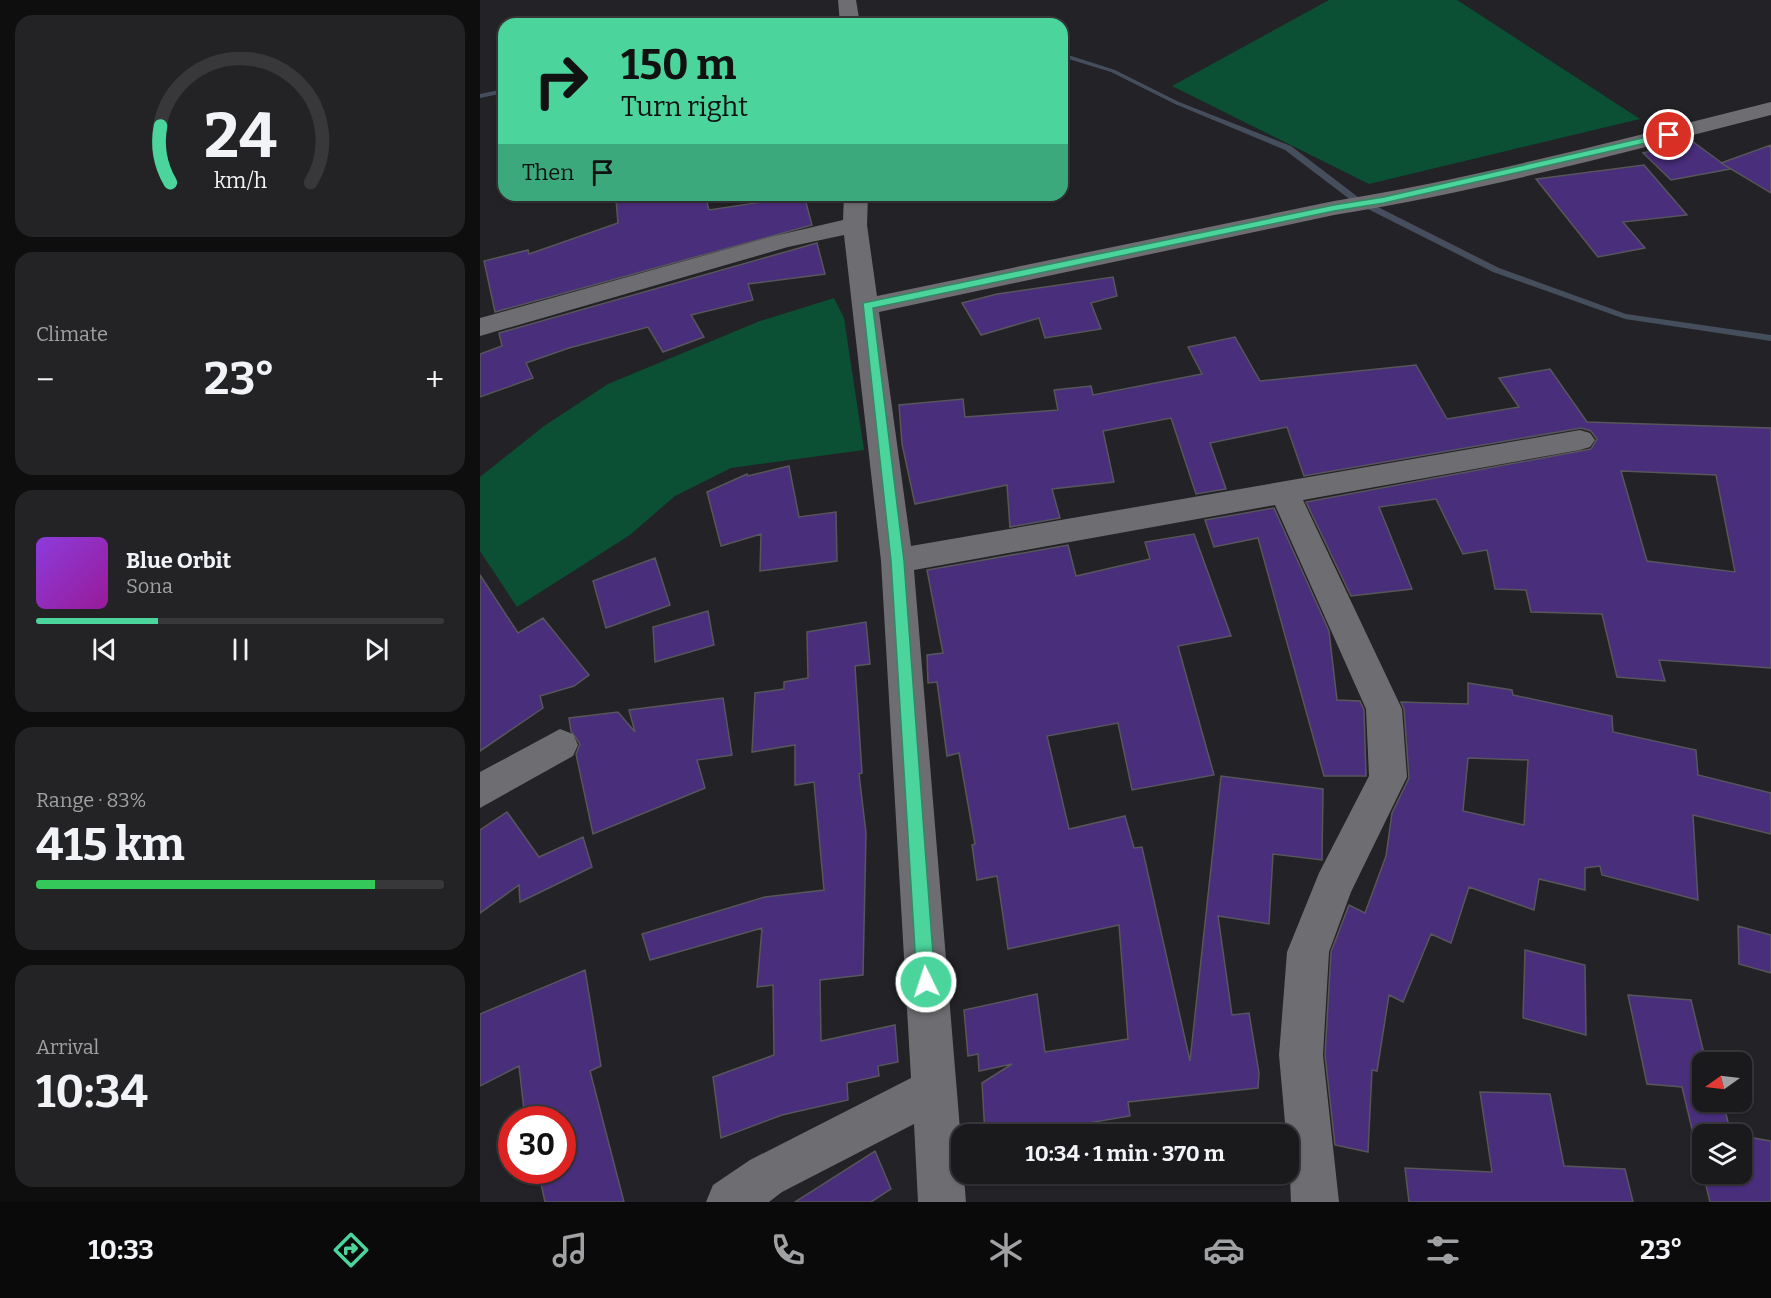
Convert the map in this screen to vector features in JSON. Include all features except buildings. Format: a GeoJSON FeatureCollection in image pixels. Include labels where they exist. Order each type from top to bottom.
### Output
{"type":"FeatureCollection","features":[{"type":"Feature","properties":{"kind":"street"},"geometry":{"type":"LineString","coordinates":[[847,0],[849,18]]}},
{"type":"Feature","properties":{"kind":"street"},"geometry":{"type":"LineString","coordinates":[[867,306],[1334,208],[1384,200],[1648,140],[1771,108]]}},
{"type":"Feature","properties":{"kind":"street"},"geometry":{"type":"LineString","coordinates":[[856,201],[855,225],[867,306],[897,561],[942,1202]]}},
{"type":"Feature","properties":{"kind":"street"},"geometry":{"type":"LineString","coordinates":[[480,327],[760,248],[855,225]]}},
{"type":"Feature","properties":{"kind":"street"},"geometry":{"type":"LineString","coordinates":[[897,561],[1580,440]]}},
{"type":"Feature","properties":{"kind":"street"},"geometry":{"type":"LineString","coordinates":[[1284,492],[1384,709],[1389,759],[1388,777],[1333,886],[1308,952],[1301,1055],[1315,1202]]}},
{"type":"Feature","properties":{"kind":"street"},"geometry":{"type":"LineString","coordinates":[[480,791],[560,745]]}},
{"type":"Feature","properties":{"kind":"street"},"geometry":{"type":"LineString","coordinates":[[730,1202],[766,1176],[934,1089]]}},
{"type":"Feature","properties":{"kind":"green space"},"geometry":{"type":"Polygon","coordinates":[[[1329,0],[1457,0],[1640,119],[1369,184],[1172,86],[1329,0]]]}},
{"type":"Feature","properties":{"kind":"green space"},"geometry":{"type":"Polygon","coordinates":[[[834,298],[844,318],[864,450],[731,468],[675,496],[630,535],[517,607],[480,551],[480,477],[544,426],[608,384],[760,321],[834,298]]]}},
{"type":"Feature","properties":{"kind":"waterway"},"geometry":{"type":"LineString","coordinates":[[1068,57],[1113,71],[1177,103],[1288,148],[1355,199],[1496,270],[1625,316],[1771,338]]}},
{"type":"Feature","properties":{"kind":"waterway"},"geometry":{"type":"LineString","coordinates":[[480,96],[498,92]]}},
{"type":"Feature","properties":{"kind":"route"},"geometry":{"type":"LineString","coordinates":[[926,982],[897,561],[867,306],[1334,208],[1384,200],[1669,135]]}}]}
